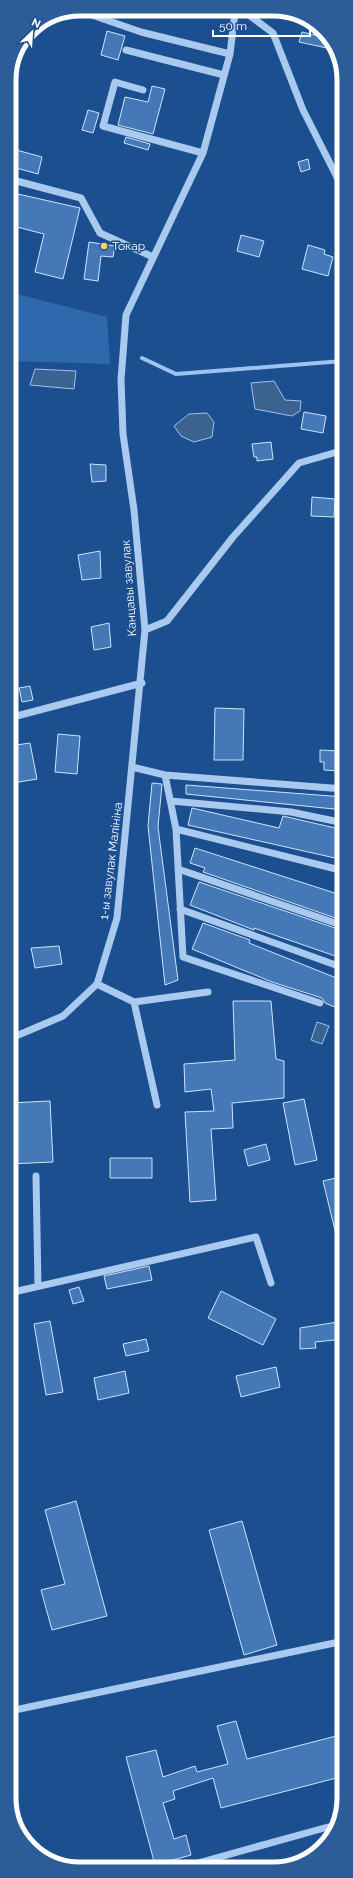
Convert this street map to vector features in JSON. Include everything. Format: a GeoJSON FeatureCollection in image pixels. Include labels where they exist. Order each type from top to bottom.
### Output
{"type":"FeatureCollection","features":[{"type":"Feature","properties":{"kind":"street"},"geometry":{"type":"LineString","coordinates":[[95,16],[141,32],[230,54]]}},
{"type":"Feature","properties":{"kind":"street","name":"Канцавы завулак"},"geometry":{"type":"LineString","coordinates":[[142,683],[145,630],[134,510],[123,434],[121,380],[126,315],[203,153],[230,54],[235,16]]}},
{"type":"Feature","properties":{"kind":"street"},"geometry":{"type":"LineString","coordinates":[[250,16],[273,33],[303,110],[337,177]]}},
{"type":"Feature","properties":{"kind":"street"},"geometry":{"type":"LineString","coordinates":[[126,50],[224,75]]}},
{"type":"Feature","properties":{"kind":"street"},"geometry":{"type":"LineString","coordinates":[[143,90],[115,82],[103,126],[203,153]]}},
{"type":"Feature","properties":{"kind":"street"},"geometry":{"type":"LineString","coordinates":[[16,181],[80,198],[100,233],[153,257]]}},
{"type":"Feature","properties":{"kind":"street"},"geometry":{"type":"LineString","coordinates":[[145,630],[167,621],[232,537],[299,463],[337,452]]}},
{"type":"Feature","properties":{"kind":"street"},"geometry":{"type":"LineString","coordinates":[[16,716],[142,683]]}},
{"type":"Feature","properties":{"kind":"street","name":"1-ы завулак Малініна"},"geometry":{"type":"LineString","coordinates":[[16,1036],[63,1016],[97,984],[117,918],[142,683]]}},
{"type":"Feature","properties":{"kind":"street"},"geometry":{"type":"LineString","coordinates":[[132,767],[165,775],[337,788]]}},
{"type":"Feature","properties":{"kind":"street"},"geometry":{"type":"LineString","coordinates":[[165,775],[176,829],[183,957],[320,1003]]}},
{"type":"Feature","properties":{"kind":"street"},"geometry":{"type":"LineString","coordinates":[[171,801],[291,812],[337,822]]}},
{"type":"Feature","properties":{"kind":"street"},"geometry":{"type":"LineString","coordinates":[[176,829],[337,870]]}},
{"type":"Feature","properties":{"kind":"street"},"geometry":{"type":"LineString","coordinates":[[178,869],[337,924]]}},
{"type":"Feature","properties":{"kind":"street"},"geometry":{"type":"LineString","coordinates":[[180,909],[337,965]]}},
{"type":"Feature","properties":{"kind":"street"},"geometry":{"type":"LineString","coordinates":[[97,984],[134,1002],[208,992]]}},
{"type":"Feature","properties":{"kind":"street"},"geometry":{"type":"LineString","coordinates":[[134,1002],[157,1105]]}},
{"type":"Feature","properties":{"kind":"street"},"geometry":{"type":"LineString","coordinates":[[36,1176],[38,1286]]}},
{"type":"Feature","properties":{"kind":"street"},"geometry":{"type":"LineString","coordinates":[[16,1292],[256,1237],[270,1283]]}},
{"type":"Feature","properties":{"kind":"street"},"geometry":{"type":"LineString","coordinates":[[16,1710],[337,1642]]}},
{"type":"Feature","properties":{"kind":"street"},"geometry":{"type":"LineString","coordinates":[[202,1862],[328,1827]]}},
{"type":"Feature","properties":{"kind":"shaded area"},"geometry":{"type":"Polygon","coordinates":[[[16,294],[107,317],[110,364],[16,361],[16,294]]]}},
{"type":"Feature","properties":{"kind":"shaded area"},"geometry":{"type":"Polygon","coordinates":[[[35,369],[76,371],[74,389],[30,385],[35,369]]]}},
{"type":"Feature","properties":{"kind":"shaded area"},"geometry":{"type":"Polygon","coordinates":[[[274,381],[285,400],[301,401],[300,411],[292,416],[255,409],[251,383],[274,381]]]}},
{"type":"Feature","properties":{"kind":"shaded area"},"geometry":{"type":"Polygon","coordinates":[[[207,413],[214,422],[212,437],[194,442],[181,436],[174,426],[189,414],[207,413]]]}},
{"type":"Feature","properties":{"kind":"shaded area"},"geometry":{"type":"Polygon","coordinates":[[[317,1022],[329,1026],[322,1044],[311,1040],[317,1022]]]}},
{"type":"Feature","properties":{"kind":"building"},"geometry":{"type":"Polygon","coordinates":[[[107,31],[125,36],[118,60],[101,55],[107,31]]]}},
{"type":"Feature","properties":{"kind":"building"},"geometry":{"type":"Polygon","coordinates":[[[302,32],[319,36],[327,48],[299,42],[302,32]]]}},
{"type":"Feature","properties":{"kind":"building"},"geometry":{"type":"Polygon","coordinates":[[[152,86],[165,89],[153,134],[118,125],[125,97],[148,102],[152,86]]]}},
{"type":"Feature","properties":{"kind":"building"},"geometry":{"type":"Polygon","coordinates":[[[88,110],[99,113],[93,133],[82,130],[88,110]]]}},
{"type":"Feature","properties":{"kind":"building"},"geometry":{"type":"Polygon","coordinates":[[[126,137],[150,144],[148,150],[124,143],[126,137]]]}},
{"type":"Feature","properties":{"kind":"building"},"geometry":{"type":"Polygon","coordinates":[[[16,150],[42,157],[38,174],[16,168],[16,150]]]}},
{"type":"Feature","properties":{"kind":"building"},"geometry":{"type":"Polygon","coordinates":[[[308,159],[310,169],[301,172],[298,162],[308,159]]]}},
{"type":"Feature","properties":{"kind":"building"},"geometry":{"type":"Polygon","coordinates":[[[16,194],[80,208],[63,279],[35,272],[44,234],[16,227],[16,194]]]}},
{"type":"Feature","properties":{"kind":"building"},"geometry":{"type":"Polygon","coordinates":[[[241,235],[264,241],[259,257],[237,251],[241,235]]]}},
{"type":"Feature","properties":{"kind":"building"},"geometry":{"type":"Polygon","coordinates":[[[89,242],[115,246],[113,257],[101,256],[98,281],[84,279],[89,242]]]}},
{"type":"Feature","properties":{"kind":"building"},"geometry":{"type":"Polygon","coordinates":[[[308,245],[325,250],[324,254],[333,257],[328,276],[302,269],[308,245]]]}},
{"type":"Feature","properties":{"kind":"building"},"geometry":{"type":"Polygon","coordinates":[[[304,412],[326,416],[323,433],[301,429],[304,412]]]}},
{"type":"Feature","properties":{"kind":"building"},"geometry":{"type":"Polygon","coordinates":[[[271,442],[273,459],[257,461],[257,457],[254,457],[252,444],[271,442]]]}},
{"type":"Feature","properties":{"kind":"building"},"geometry":{"type":"Polygon","coordinates":[[[90,464],[106,465],[106,481],[92,482],[90,464]]]}},
{"type":"Feature","properties":{"kind":"building"},"geometry":{"type":"Polygon","coordinates":[[[312,497],[335,499],[334,517],[311,516],[312,497]]]}},
{"type":"Feature","properties":{"kind":"building"},"geometry":{"type":"Polygon","coordinates":[[[100,551],[101,578],[82,580],[78,555],[100,551]]]}},
{"type":"Feature","properties":{"kind":"building"},"geometry":{"type":"Polygon","coordinates":[[[109,623],[111,647],[94,650],[91,627],[109,623]]]}},
{"type":"Feature","properties":{"kind":"building"},"geometry":{"type":"Polygon","coordinates":[[[30,686],[33,700],[22,702],[19,688],[30,686]]]}},
{"type":"Feature","properties":{"kind":"building"},"geometry":{"type":"Polygon","coordinates":[[[215,708],[244,709],[243,760],[214,760],[215,708]]]}},
{"type":"Feature","properties":{"kind":"building"},"geometry":{"type":"Polygon","coordinates":[[[58,734],[80,736],[77,774],[55,772],[58,734]]]}},
{"type":"Feature","properties":{"kind":"building"},"geometry":{"type":"Polygon","coordinates":[[[30,743],[37,779],[16,782],[16,745],[30,743]]]}},
{"type":"Feature","properties":{"kind":"building"},"geometry":{"type":"Polygon","coordinates":[[[320,750],[337,751],[337,771],[324,770],[324,762],[320,762],[320,750]]]}},
{"type":"Feature","properties":{"kind":"building"},"geometry":{"type":"Polygon","coordinates":[[[152,783],[162,784],[158,827],[178,980],[165,985],[148,826],[152,783]]]}},
{"type":"Feature","properties":{"kind":"building"},"geometry":{"type":"Polygon","coordinates":[[[186,785],[337,796],[337,809],[186,794],[186,785]]]}},
{"type":"Feature","properties":{"kind":"building"},"geometry":{"type":"Polygon","coordinates":[[[192,808],[279,828],[283,816],[337,828],[337,858],[188,825],[192,808]]]}},
{"type":"Feature","properties":{"kind":"building"},"geometry":{"type":"Polygon","coordinates":[[[195,848],[337,894],[337,919],[203,872],[205,868],[190,863],[195,848]]]}},
{"type":"Feature","properties":{"kind":"building"},"geometry":{"type":"Polygon","coordinates":[[[199,882],[337,929],[337,957],[254,928],[254,930],[190,905],[199,882]]]}},
{"type":"Feature","properties":{"kind":"building"},"geometry":{"type":"Polygon","coordinates":[[[203,923],[250,940],[249,943],[337,978],[337,1008],[325,1003],[322,998],[272,982],[192,949],[203,923]]]}},
{"type":"Feature","properties":{"kind":"building"},"geometry":{"type":"Polygon","coordinates":[[[59,946],[62,964],[35,968],[31,948],[59,946]]]}},
{"type":"Feature","properties":{"kind":"building"},"geometry":{"type":"Polygon","coordinates":[[[233,1001],[271,1001],[276,1059],[284,1061],[284,1098],[232,1103],[233,1128],[211,1129],[216,1200],[190,1202],[185,1112],[214,1111],[211,1089],[185,1092],[184,1064],[235,1060],[233,1001]]]}},
{"type":"Feature","properties":{"kind":"building"},"geometry":{"type":"Polygon","coordinates":[[[304,1099],[317,1160],[295,1165],[283,1103],[304,1099]]]}},
{"type":"Feature","properties":{"kind":"building"},"geometry":{"type":"Polygon","coordinates":[[[50,1101],[53,1162],[16,1164],[16,1103],[50,1101]]]}},
{"type":"Feature","properties":{"kind":"building"},"geometry":{"type":"Polygon","coordinates":[[[266,1144],[270,1160],[248,1166],[244,1150],[266,1144]]]}},
{"type":"Feature","properties":{"kind":"building"},"geometry":{"type":"Polygon","coordinates":[[[110,1158],[152,1158],[152,1178],[110,1178],[110,1158]]]}},
{"type":"Feature","properties":{"kind":"building"},"geometry":{"type":"Polygon","coordinates":[[[337,1178],[337,1239],[323,1181],[337,1178]]]}},
{"type":"Feature","properties":{"kind":"building"},"geometry":{"type":"Polygon","coordinates":[[[149,1266],[152,1280],[107,1289],[104,1276],[149,1266]]]}},
{"type":"Feature","properties":{"kind":"building"},"geometry":{"type":"Polygon","coordinates":[[[79,1287],[84,1301],[73,1304],[69,1290],[79,1287]]]}},
{"type":"Feature","properties":{"kind":"building"},"geometry":{"type":"Polygon","coordinates":[[[221,1291],[276,1319],[263,1345],[208,1318],[221,1291]]]}},
{"type":"Feature","properties":{"kind":"building"},"geometry":{"type":"Polygon","coordinates":[[[50,1321],[63,1392],[46,1395],[34,1324],[50,1321]]]}},
{"type":"Feature","properties":{"kind":"building"},"geometry":{"type":"Polygon","coordinates":[[[337,1322],[337,1340],[315,1342],[316,1348],[300,1349],[300,1328],[337,1322]]]}},
{"type":"Feature","properties":{"kind":"building"},"geometry":{"type":"Polygon","coordinates":[[[146,1339],[149,1351],[126,1356],[123,1344],[146,1339]]]}},
{"type":"Feature","properties":{"kind":"building"},"geometry":{"type":"Polygon","coordinates":[[[276,1367],[280,1387],[241,1397],[236,1376],[276,1367]]]}},
{"type":"Feature","properties":{"kind":"building"},"geometry":{"type":"Polygon","coordinates":[[[125,1371],[129,1393],[98,1400],[94,1378],[125,1371]]]}},
{"type":"Feature","properties":{"kind":"building"},"geometry":{"type":"Polygon","coordinates":[[[76,1501],[107,1616],[52,1630],[41,1590],[65,1584],[45,1510],[76,1501]]]}},
{"type":"Feature","properties":{"kind":"building"},"geometry":{"type":"Polygon","coordinates":[[[242,1521],[277,1645],[244,1655],[209,1530],[242,1521]]]}},
{"type":"Feature","properties":{"kind":"building"},"geometry":{"type":"Polygon","coordinates":[[[236,1721],[247,1759],[337,1736],[337,1778],[221,1808],[213,1778],[173,1791],[175,1799],[163,1803],[174,1839],[186,1835],[191,1855],[166,1862],[154,1862],[126,1757],[156,1750],[163,1777],[195,1766],[197,1772],[228,1764],[217,1726],[236,1721]]]}},
{"type":"Feature","properties":{"kind":"waterway"},"geometry":{"type":"LineString","coordinates":[[142,358],[176,374],[337,361]]}},
{"type":"Feature","properties":{"kind":"place","name":"Токар"},"geometry":{"type":"Point","coordinates":[104,246]}}]}
